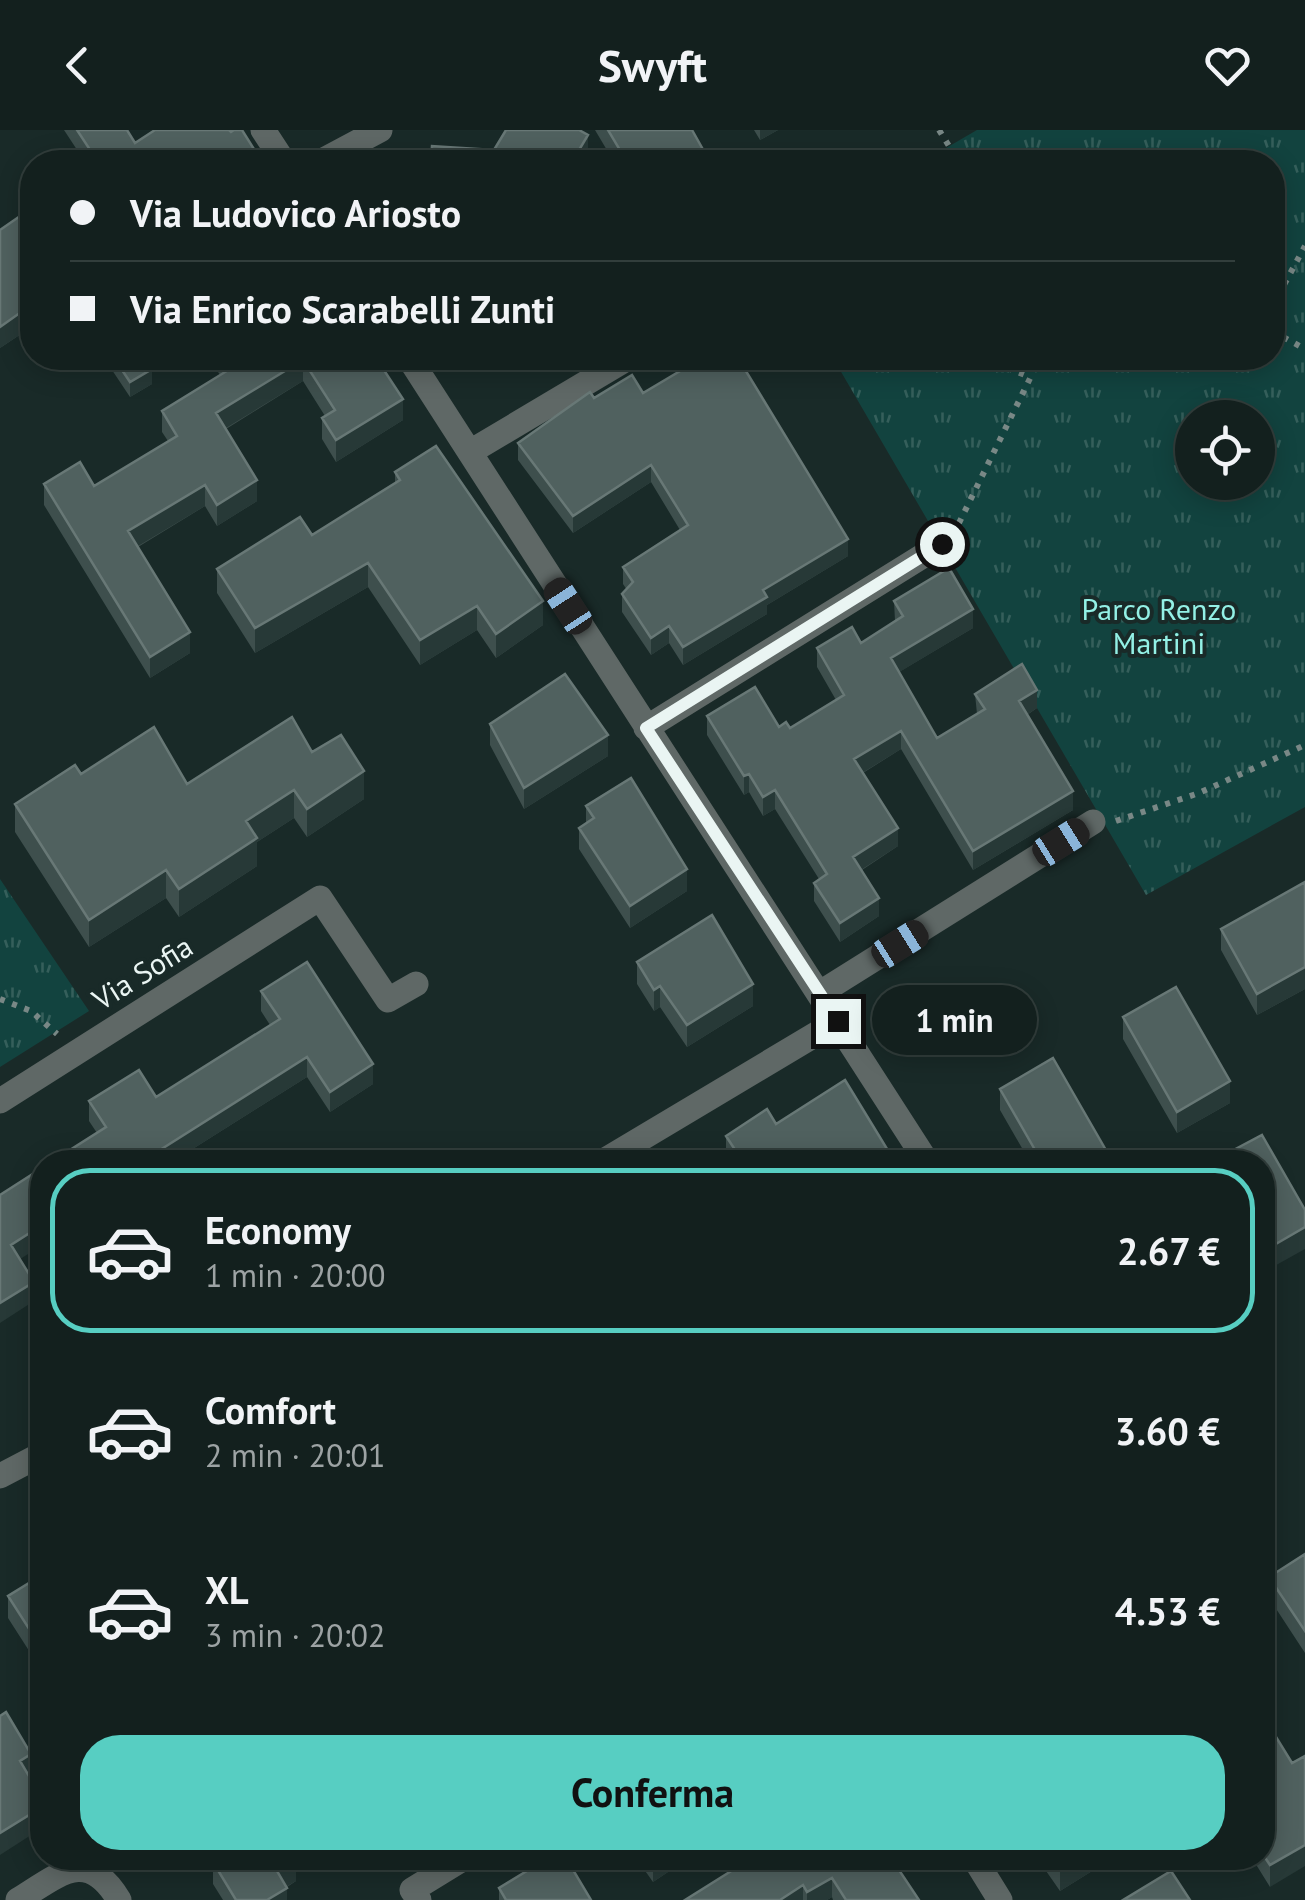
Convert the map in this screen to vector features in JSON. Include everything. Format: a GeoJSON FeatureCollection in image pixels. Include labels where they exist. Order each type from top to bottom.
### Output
{"type":"FeatureCollection","features":[{"type":"Feature","properties":{"kind":"street"},"geometry":{"type":"LineString","coordinates":[[342,150],[380,130]]}},
{"type":"Feature","properties":{"kind":"street"},"geometry":{"type":"LineString","coordinates":[[417,370],[919,1150]]}},
{"type":"Feature","properties":{"kind":"street"},"geometry":{"type":"LineString","coordinates":[[470,452],[608,370]]}},
{"type":"Feature","properties":{"kind":"street"},"geometry":{"type":"LineString","coordinates":[[646,728],[942,544]]}},
{"type":"Feature","properties":{"kind":"street"},"geometry":{"type":"LineString","coordinates":[[820,993],[1101,823]]}},
{"type":"Feature","properties":{"kind":"street","name":"Via Sofia"},"geometry":{"type":"LineString","coordinates":[[0,1101],[320,898],[388,1000],[416,984]]}},
{"type":"Feature","properties":{"kind":"street"},"geometry":{"type":"LineString","coordinates":[[622,1150],[838,1021]]}},
{"type":"Feature","properties":{"kind":"street"},"geometry":{"type":"LineString","coordinates":[[0,1476],[30,1460]]}},
{"type":"Feature","properties":{"kind":"street"},"geometry":{"type":"LineString","coordinates":[[18,1900],[65,1871],[76,1870]]}},
{"type":"Feature","properties":{"kind":"street"},"geometry":{"type":"LineString","coordinates":[[89,1870],[104,1876],[119,1900]]}},
{"type":"Feature","properties":{"kind":"street"},"geometry":{"type":"LineString","coordinates":[[419,1900],[412,1890],[444,1870]]}},
{"type":"Feature","properties":{"kind":"street"},"geometry":{"type":"LineString","coordinates":[[981,1870],[1000,1900]]}},
{"type":"Feature","properties":{"kind":"path"},"geometry":{"type":"LineString","coordinates":[[1285,283],[1305,246]]}},
{"type":"Feature","properties":{"kind":"path"},"geometry":{"type":"LineString","coordinates":[[1013,370],[1030,377]]}},
{"type":"Feature","properties":{"kind":"path"},"geometry":{"type":"LineString","coordinates":[[942,544],[960,522],[1034,370]]}},
{"type":"Feature","properties":{"kind":"path"},"geometry":{"type":"LineString","coordinates":[[1101,823],[1210,788],[1305,745]]}},
{"type":"Feature","properties":{"kind":"path"},"geometry":{"type":"LineString","coordinates":[[0,998],[48,1024],[73,1054]]}},
{"type":"Feature","properties":{"kind":"green space","name":"Parco Renzo Martini"},"geometry":{"type":"Polygon","coordinates":[[[977,130],[1305,130],[1305,807],[1146,895],[840,370],[1285,370],[1285,150],[943,150],[977,130]]]}},
{"type":"Feature","properties":{"kind":"green space"},"geometry":{"type":"Polygon","coordinates":[[[0,879],[89,1011],[0,1067],[0,879]]]}},
{"type":"Feature","properties":{"kind":"building"},"geometry":{"type":"Polygon","coordinates":[[[77,130],[127,130],[135,143],[155,130],[242,130],[254,150],[90,150],[77,130]]]}},
{"type":"Feature","properties":{"kind":"building"},"geometry":{"type":"Polygon","coordinates":[[[506,130],[579,130],[588,135],[579,150],[494,150],[506,130]]]}},
{"type":"Feature","properties":{"kind":"building"},"geometry":{"type":"Polygon","coordinates":[[[608,130],[692,130],[703,150],[620,150],[608,130]]]}},
{"type":"Feature","properties":{"kind":"building"},"geometry":{"type":"Polygon","coordinates":[[[432,146],[494,150],[432,150],[432,146]]]}},
{"type":"Feature","properties":{"kind":"building"},"geometry":{"type":"Polygon","coordinates":[[[20,216],[20,313],[0,327],[0,230],[20,216]]]}},
{"type":"Feature","properties":{"kind":"building"},"geometry":{"type":"Polygon","coordinates":[[[122,370],[150,370],[130,382],[122,370]]]}},
{"type":"Feature","properties":{"kind":"building"},"geometry":{"type":"Polygon","coordinates":[[[228,370],[287,370],[216,413],[257,480],[217,505],[205,485],[128,531],[190,632],[150,657],[44,484],[80,462],[94,486],[177,436],[162,411],[228,370]]]}},
{"type":"Feature","properties":{"kind":"building"},"geometry":{"type":"Polygon","coordinates":[[[309,370],[384,370],[403,399],[336,440],[322,418],[335,410],[309,370]]]}},
{"type":"Feature","properties":{"kind":"building"},"geometry":{"type":"Polygon","coordinates":[[[682,370],[745,370],[848,539],[763,590],[767,597],[683,647],[669,626],[651,638],[622,594],[633,582],[623,567],[688,525],[651,465],[573,516],[518,443],[590,392],[594,398],[632,375],[643,393],[682,370]]]}},
{"type":"Feature","properties":{"kind":"building"},"geometry":{"type":"Polygon","coordinates":[[[436,446],[543,601],[496,634],[477,606],[420,640],[368,563],[255,628],[217,569],[300,517],[312,535],[400,480],[395,472],[436,446]]]}},
{"type":"Feature","properties":{"kind":"building"},"geometry":{"type":"Polygon","coordinates":[[[949,568],[973,609],[891,658],[937,738],[985,709],[975,694],[1022,664],[1037,690],[1019,701],[1073,791],[973,851],[901,731],[854,759],[898,828],[853,857],[879,898],[840,923],[814,883],[827,874],[775,790],[763,797],[749,774],[744,776],[707,716],[755,687],[779,727],[786,722],[790,728],[844,695],[817,648],[852,627],[861,643],[903,616],[894,601],[949,568]]]}},
{"type":"Feature","properties":{"kind":"building"},"geometry":{"type":"Polygon","coordinates":[[[565,674],[608,735],[524,788],[490,724],[565,674]]]}},
{"type":"Feature","properties":{"kind":"building"},"geometry":{"type":"Polygon","coordinates":[[[292,717],[312,752],[341,735],[364,771],[307,809],[294,790],[246,821],[257,838],[179,889],[166,870],[89,920],[15,804],[75,765],[81,774],[154,727],[187,784],[292,717]]]}},
{"type":"Feature","properties":{"kind":"building"},"geometry":{"type":"Polygon","coordinates":[[[631,778],[687,869],[630,906],[579,828],[594,818],[586,806],[631,778]]]}},
{"type":"Feature","properties":{"kind":"building"},"geometry":{"type":"Polygon","coordinates":[[[1305,882],[1305,967],[1257,994],[1221,929],[1305,882]]]}},
{"type":"Feature","properties":{"kind":"building"},"geometry":{"type":"Polygon","coordinates":[[[712,915],[753,984],[687,1025],[660,986],[654,990],[637,962],[712,915]]]}},
{"type":"Feature","properties":{"kind":"building"},"geometry":{"type":"Polygon","coordinates":[[[307,962],[373,1064],[330,1092],[307,1057],[160,1150],[70,1150],[106,1127],[89,1101],[139,1070],[156,1097],[280,1019],[261,991],[307,962]]]}},
{"type":"Feature","properties":{"kind":"building"},"geometry":{"type":"Polygon","coordinates":[[[1176,987],[1230,1081],[1177,1112],[1123,1017],[1176,987]]]}},
{"type":"Feature","properties":{"kind":"building"},"geometry":{"type":"Polygon","coordinates":[[[1053,1058],[1106,1150],[1035,1150],[1000,1089],[1053,1058]]]}},
{"type":"Feature","properties":{"kind":"building"},"geometry":{"type":"Polygon","coordinates":[[[845,1080],[888,1150],[735,1150],[726,1136],[767,1109],[776,1124],[845,1080]]]}},
{"type":"Feature","properties":{"kind":"building"},"geometry":{"type":"Polygon","coordinates":[[[1262,1135],[1271,1150],[1234,1150],[1262,1135]]]}},
{"type":"Feature","properties":{"kind":"building"},"geometry":{"type":"Polygon","coordinates":[[[1275,1158],[1305,1210],[1305,1227],[1275,1244],[1275,1158]]]}},
{"type":"Feature","properties":{"kind":"building"},"geometry":{"type":"Polygon","coordinates":[[[30,1176],[30,1233],[11,1245],[30,1276],[30,1284],[0,1303],[0,1195],[30,1176]]]}},
{"type":"Feature","properties":{"kind":"building"},"geometry":{"type":"Polygon","coordinates":[[[1305,1554],[1305,1631],[1275,1586],[1275,1573],[1305,1554]]]}},
{"type":"Feature","properties":{"kind":"building"},"geometry":{"type":"Polygon","coordinates":[[[30,1582],[30,1630],[8,1596],[30,1582]]]}},
{"type":"Feature","properties":{"kind":"building"},"geometry":{"type":"Polygon","coordinates":[[[6,1712],[30,1752],[20,1761],[30,1778],[30,1814],[0,1833],[0,1716],[6,1712]]]}},
{"type":"Feature","properties":{"kind":"building"},"geometry":{"type":"Polygon","coordinates":[[[1275,1735],[1292,1763],[1305,1756],[1305,1845],[1275,1862],[1275,1735]]]}},
{"type":"Feature","properties":{"kind":"building"},"geometry":{"type":"Polygon","coordinates":[[[218,1870],[279,1870],[287,1888],[267,1900],[236,1900],[218,1870]]]}},
{"type":"Feature","properties":{"kind":"building"},"geometry":{"type":"Polygon","coordinates":[[[528,1870],[573,1870],[591,1900],[506,1900],[499,1888],[528,1870]]]}},
{"type":"Feature","properties":{"kind":"building"},"geometry":{"type":"Polygon","coordinates":[[[733,1870],[899,1870],[919,1900],[846,1900],[832,1878],[807,1892],[803,1885],[780,1900],[685,1900],[733,1870]]]}},
{"type":"Feature","properties":{"kind":"building"},"geometry":{"type":"Polygon","coordinates":[[[1171,1871],[1190,1900],[1123,1900],[1171,1871]]]}},
{"type":"Feature","properties":{"kind":"route"},"geometry":{"type":"LineString","coordinates":[[838,1021],[646,728],[942,544]]}}]}
